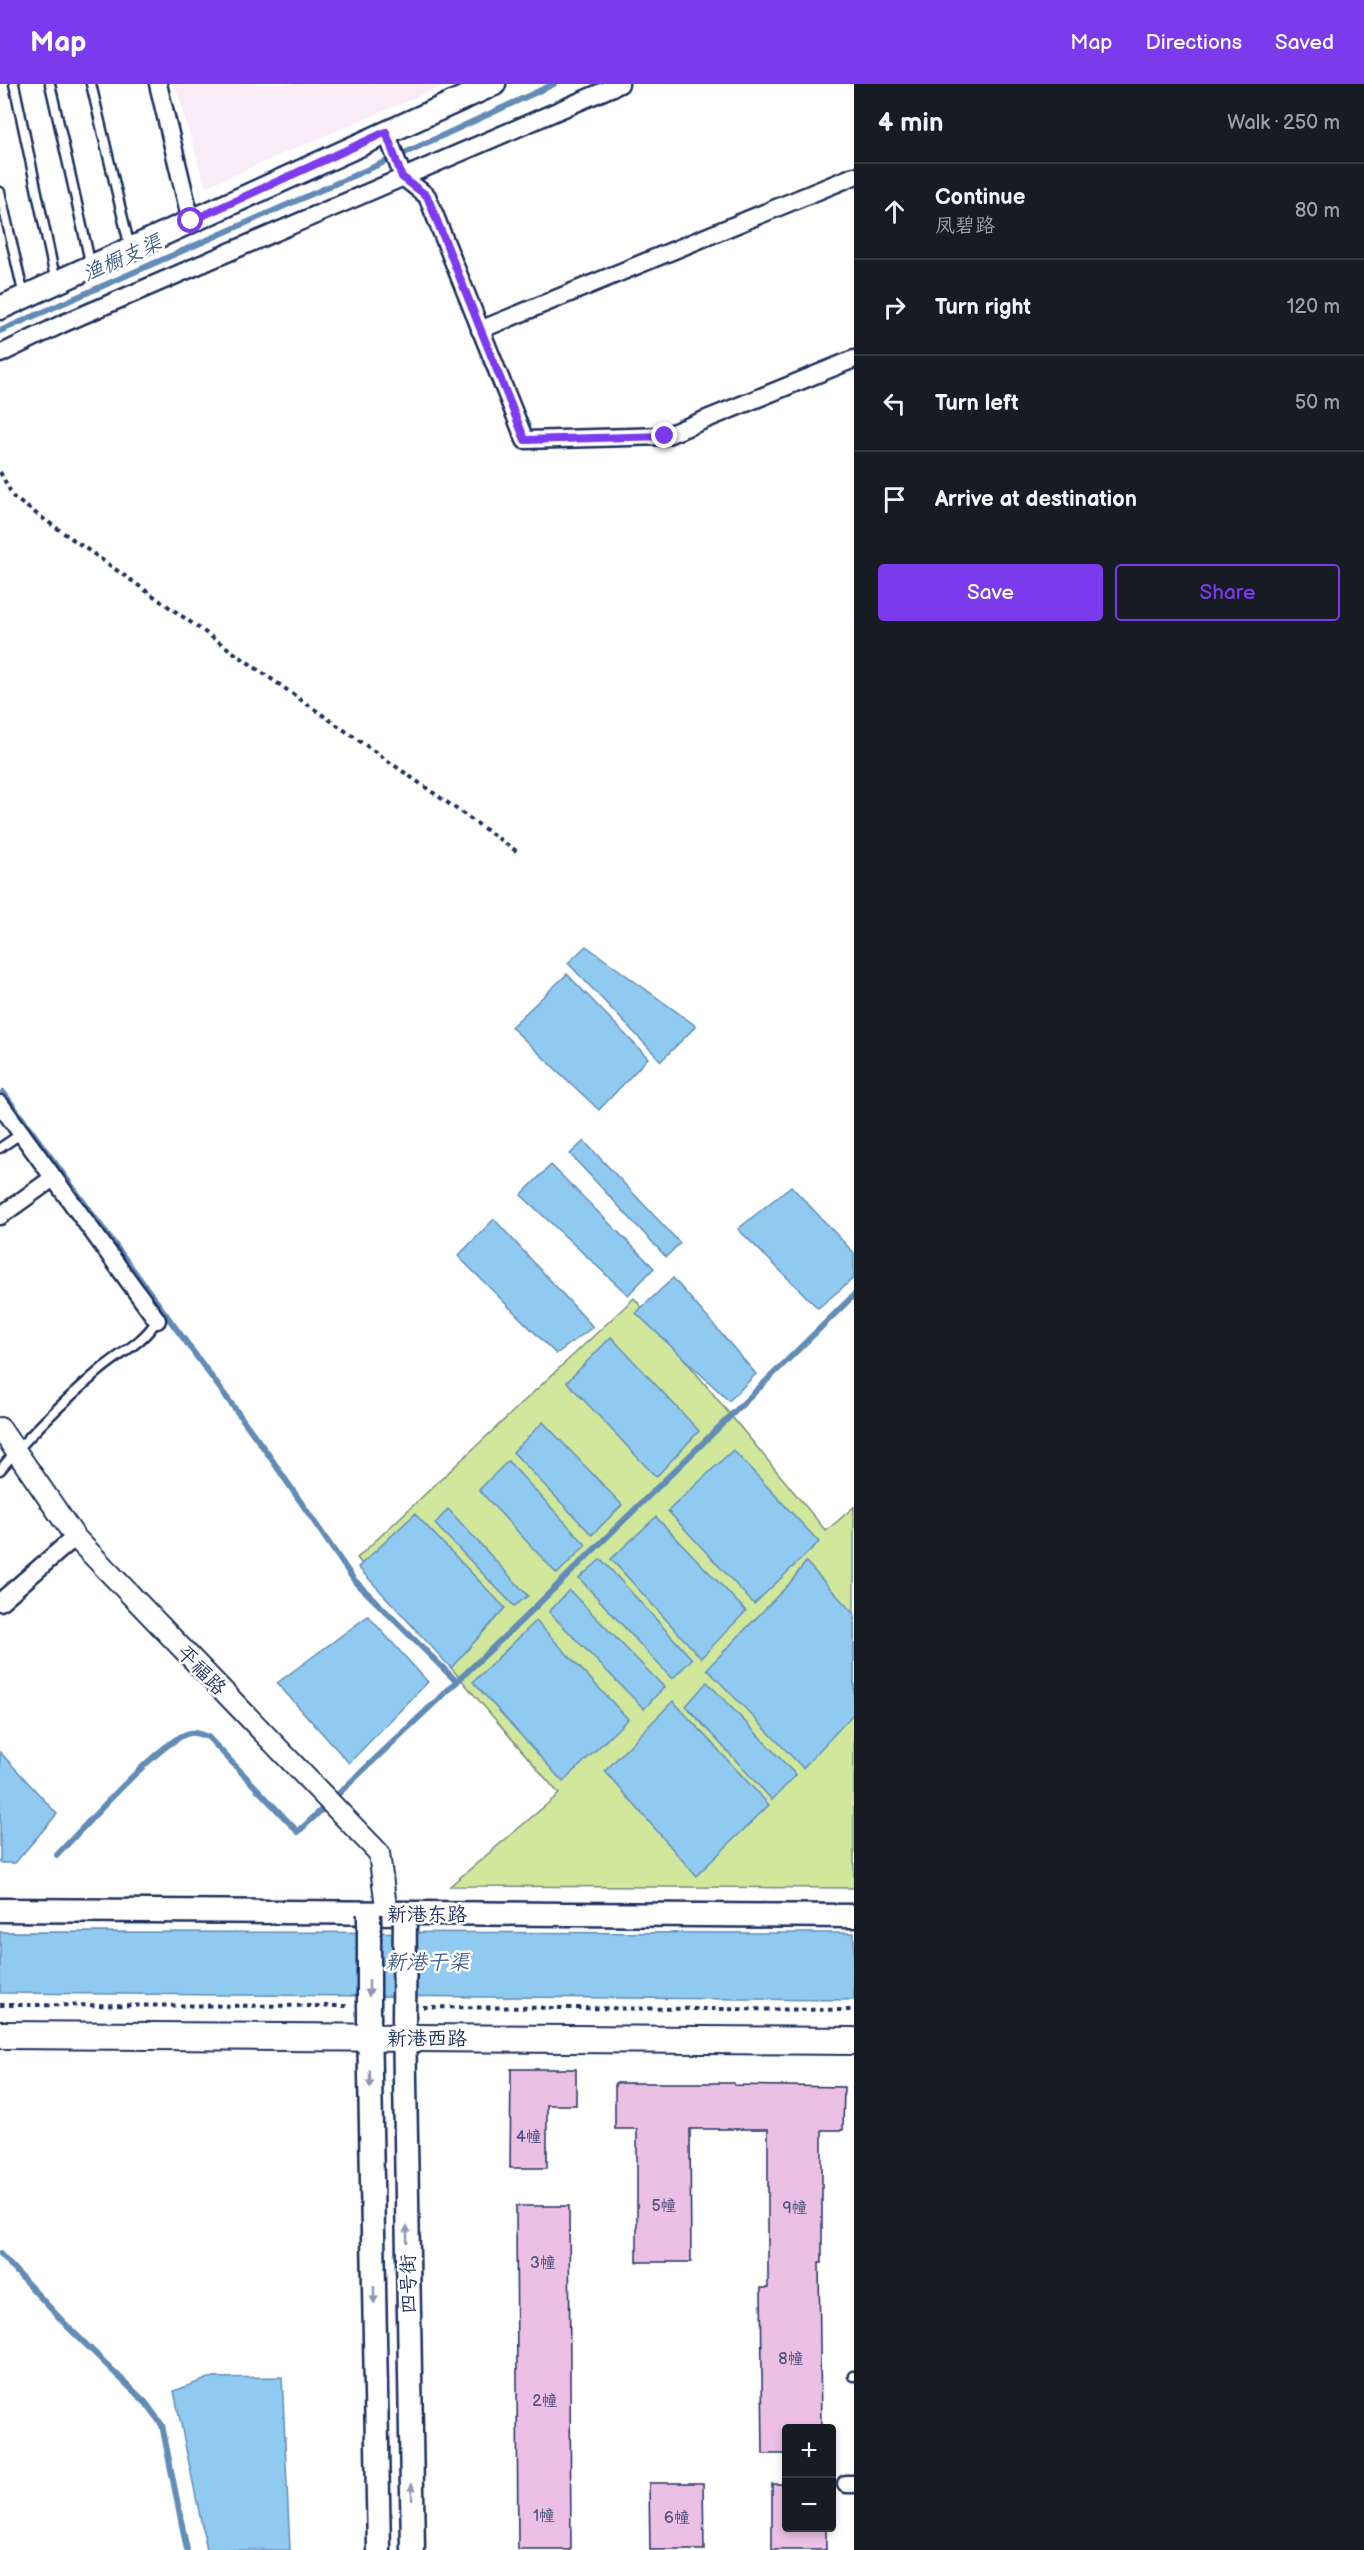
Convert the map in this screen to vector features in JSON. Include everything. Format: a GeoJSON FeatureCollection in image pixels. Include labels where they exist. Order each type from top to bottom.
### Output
{"type":"FeatureCollection","features":[{"type":"Feature","properties":{"kind":"main road"},"geometry":{"type":"LineString","coordinates":[[0,308],[494,84]]}},
{"type":"Feature","properties":{"kind":"main road","name":"新港东路"},"geometry":{"type":"LineString","coordinates":[[0,1910],[854,1916]]}},
{"type":"Feature","properties":{"kind":"main road","name":"四号街"},"geometry":{"type":"LineString","coordinates":[[387,1914],[413,2013],[413,2550]]}},
{"type":"Feature","properties":{"kind":"main road","name":"四号街"},"geometry":{"type":"LineString","coordinates":[[379,2550],[361,2013],[387,1914]]}},
{"type":"Feature","properties":{"kind":"main road","name":"新港西路"},"geometry":{"type":"LineString","coordinates":[[0,2035],[854,2040]]}},
{"type":"Feature","properties":{"kind":"street"},"geometry":{"type":"LineString","coordinates":[[158,84],[191,221]]}},
{"type":"Feature","properties":{"kind":"street"},"geometry":{"type":"LineString","coordinates":[[0,354],[62,324],[620,84]]}},
{"type":"Feature","properties":{"kind":"street"},"geometry":{"type":"LineString","coordinates":[[386,132],[402,177],[427,196],[525,440],[665,436],[854,358]]}},
{"type":"Feature","properties":{"kind":"street"},"geometry":{"type":"LineString","coordinates":[[480,330],[854,176]]}},
{"type":"Feature","properties":{"kind":"street"},"geometry":{"type":"LineString","coordinates":[[0,1104],[158,1320]]}},
{"type":"Feature","properties":{"kind":"street"},"geometry":{"type":"LineString","coordinates":[[0,1216],[53,1178]]}},
{"type":"Feature","properties":{"kind":"street","name":"平福路"},"geometry":{"type":"LineString","coordinates":[[0,1428],[75,1537],[379,1853],[387,1914]]}},
{"type":"Feature","properties":{"kind":"street"},"geometry":{"type":"LineString","coordinates":[[0,1602],[75,1537]]}},
{"type":"Feature","properties":{"kind":"lane"},"geometry":{"type":"LineString","coordinates":[[14,84],[56,282]]}},
{"type":"Feature","properties":{"kind":"lane"},"geometry":{"type":"LineString","coordinates":[[50,84],[91,266]]}},
{"type":"Feature","properties":{"kind":"lane"},"geometry":{"type":"LineString","coordinates":[[91,84],[130,248]]}},
{"type":"Feature","properties":{"kind":"lane"},"geometry":{"type":"LineString","coordinates":[[0,192],[24,296]]}},
{"type":"Feature","properties":{"kind":"lane"},"geometry":{"type":"LineString","coordinates":[[0,1148],[22,1133]]}},
{"type":"Feature","properties":{"kind":"lane"},"geometry":{"type":"LineString","coordinates":[[0,1470],[17,1450],[99,1371],[147,1336],[158,1320]]}},
{"type":"Feature","properties":{"kind":"path"},"geometry":{"type":"LineString","coordinates":[[0,472],[14,498],[519,853]]}},
{"type":"Feature","properties":{"kind":"path"},"geometry":{"type":"LineString","coordinates":[[0,2005],[361,2013]]}},
{"type":"Feature","properties":{"kind":"path"},"geometry":{"type":"LineString","coordinates":[[413,2013],[854,2010]]}},
{"type":"Feature","properties":{"kind":"shaded area"},"geometry":{"type":"Polygon","coordinates":[[[175,84],[447,84],[205,187],[175,84]]]}},
{"type":"Feature","properties":{"kind":"green space"},"geometry":{"type":"Polygon","coordinates":[[[634,1298],[826,1531],[854,1507],[854,1888],[450,1886],[559,1794],[357,1558],[634,1298]]]}},
{"type":"Feature","properties":{"kind":"water"},"geometry":{"type":"Polygon","coordinates":[[[586,946],[696,1026],[661,1061],[568,963],[586,946]]]}},
{"type":"Feature","properties":{"kind":"water"},"geometry":{"type":"Polygon","coordinates":[[[567,974],[648,1058],[599,1110],[511,1027],[567,974]]]}},
{"type":"Feature","properties":{"kind":"water"},"geometry":{"type":"Polygon","coordinates":[[[584,1141],[680,1243],[666,1257],[570,1154],[584,1141]]]}},
{"type":"Feature","properties":{"kind":"water"},"geometry":{"type":"Polygon","coordinates":[[[551,1165],[654,1268],[628,1295],[521,1195],[551,1165]]]}},
{"type":"Feature","properties":{"kind":"water"},"geometry":{"type":"Polygon","coordinates":[[[791,1186],[854,1253],[854,1278],[818,1308],[738,1229],[791,1186]]]}},
{"type":"Feature","properties":{"kind":"water"},"geometry":{"type":"Polygon","coordinates":[[[494,1219],[593,1327],[556,1354],[458,1256],[494,1219]]]}},
{"type":"Feature","properties":{"kind":"water"},"geometry":{"type":"Polygon","coordinates":[[[673,1278],[756,1374],[729,1401],[636,1313],[673,1278]]]}},
{"type":"Feature","properties":{"kind":"water"},"geometry":{"type":"Polygon","coordinates":[[[611,1337],[699,1431],[656,1477],[567,1382],[611,1337]]]}},
{"type":"Feature","properties":{"kind":"water"},"geometry":{"type":"Polygon","coordinates":[[[543,1422],[622,1505],[592,1535],[513,1452],[543,1422]]]}},
{"type":"Feature","properties":{"kind":"water"},"geometry":{"type":"Polygon","coordinates":[[[733,1450],[819,1542],[754,1604],[668,1511],[733,1450]]]}},
{"type":"Feature","properties":{"kind":"water"},"geometry":{"type":"Polygon","coordinates":[[[508,1461],[586,1545],[557,1574],[479,1490],[508,1461]]]}},
{"type":"Feature","properties":{"kind":"water"},"geometry":{"type":"Polygon","coordinates":[[[448,1509],[528,1596],[514,1606],[435,1524],[448,1509]]]}},
{"type":"Feature","properties":{"kind":"water"},"geometry":{"type":"Polygon","coordinates":[[[415,1514],[505,1608],[451,1668],[358,1567],[415,1514]]]}},
{"type":"Feature","properties":{"kind":"water"},"geometry":{"type":"Polygon","coordinates":[[[656,1517],[746,1611],[701,1658],[611,1559],[656,1517]]]}},
{"type":"Feature","properties":{"kind":"water"},"geometry":{"type":"Polygon","coordinates":[[[601,1559],[692,1659],[672,1679],[579,1578],[601,1559]]]}},
{"type":"Feature","properties":{"kind":"water"},"geometry":{"type":"Polygon","coordinates":[[[806,1562],[854,1614],[854,1713],[803,1768],[707,1669],[789,1584],[806,1562]]]}},
{"type":"Feature","properties":{"kind":"water"},"geometry":{"type":"Polygon","coordinates":[[[569,1590],[664,1687],[644,1709],[549,1612],[569,1590]]]}},
{"type":"Feature","properties":{"kind":"water"},"geometry":{"type":"Polygon","coordinates":[[[368,1616],[428,1682],[349,1763],[277,1683],[368,1616]]]}},
{"type":"Feature","properties":{"kind":"water"},"geometry":{"type":"Polygon","coordinates":[[[536,1621],[628,1719],[563,1782],[473,1682],[536,1621]]]}},
{"type":"Feature","properties":{"kind":"water"},"geometry":{"type":"Polygon","coordinates":[[[707,1682],[796,1775],[772,1800],[686,1706],[707,1682]]]}},
{"type":"Feature","properties":{"kind":"water"},"geometry":{"type":"Polygon","coordinates":[[[673,1701],[769,1805],[696,1876],[605,1771],[673,1701]]]}},
{"type":"Feature","properties":{"kind":"water"},"geometry":{"type":"Polygon","coordinates":[[[0,1752],[57,1814],[15,1863],[0,1863],[0,1752]]]}},
{"type":"Feature","properties":{"kind":"water","name":"新港干渠"},"geometry":{"type":"Polygon","coordinates":[[[0,1932],[854,1933],[854,2000],[0,1993],[0,1932]]]}},
{"type":"Feature","properties":{"kind":"water"},"geometry":{"type":"Polygon","coordinates":[[[282,2377],[290,2550],[207,2550],[174,2391],[209,2378],[282,2377]]]}},
{"type":"Feature","properties":{"kind":"building"},"geometry":{"type":"Polygon","coordinates":[[[511,2069],[576,2069],[576,2105],[547,2105],[547,2168],[510,2168],[511,2069]]]}},
{"type":"Feature","properties":{"kind":"building"},"geometry":{"type":"Polygon","coordinates":[[[615,2083],[734,2083],[734,2085],[844,2087],[843,2130],[822,2130],[822,2263],[819,2263],[821,2424],[782,2424],[782,2454],[763,2454],[761,2288],[768,2288],[768,2129],[690,2129],[691,2262],[637,2262],[637,2129],[615,2129],[615,2083]]]}},
{"type":"Feature","properties":{"kind":"building"},"geometry":{"type":"Polygon","coordinates":[[[516,2206],[569,2206],[571,2550],[518,2550],[516,2206]]]}},
{"type":"Feature","properties":{"kind":"building"},"geometry":{"type":"Polygon","coordinates":[[[649,2483],[703,2483],[704,2550],[650,2550],[649,2483]]]}},
{"type":"Feature","properties":{"kind":"building"},"geometry":{"type":"Polygon","coordinates":[[[772,2484],[782,2484],[782,2532],[826,2532],[826,2550],[772,2550],[772,2484]]]}},
{"type":"Feature","properties":{"kind":"waterway","name":"渔橱支渠"},"geometry":{"type":"LineString","coordinates":[[0,331],[396,157],[554,84]]}},
{"type":"Feature","properties":{"kind":"waterway"},"geometry":{"type":"LineString","coordinates":[[3,1092],[268,1454],[354,1580],[457,1682]]}},
{"type":"Feature","properties":{"kind":"waterway"},"geometry":{"type":"LineString","coordinates":[[57,1855],[142,1767],[177,1739],[190,1733],[208,1737],[298,1832],[523,1619],[854,1295]]}},
{"type":"Feature","properties":{"kind":"waterway"},"geometry":{"type":"LineString","coordinates":[[0,2254],[67,2326],[146,2403],[162,2425],[187,2550]]}},
{"type":"Feature","properties":{"kind":"route"},"geometry":{"type":"LineString","coordinates":[[191,221],[386,132],[402,177],[427,196],[525,440],[665,436]]}}]}
